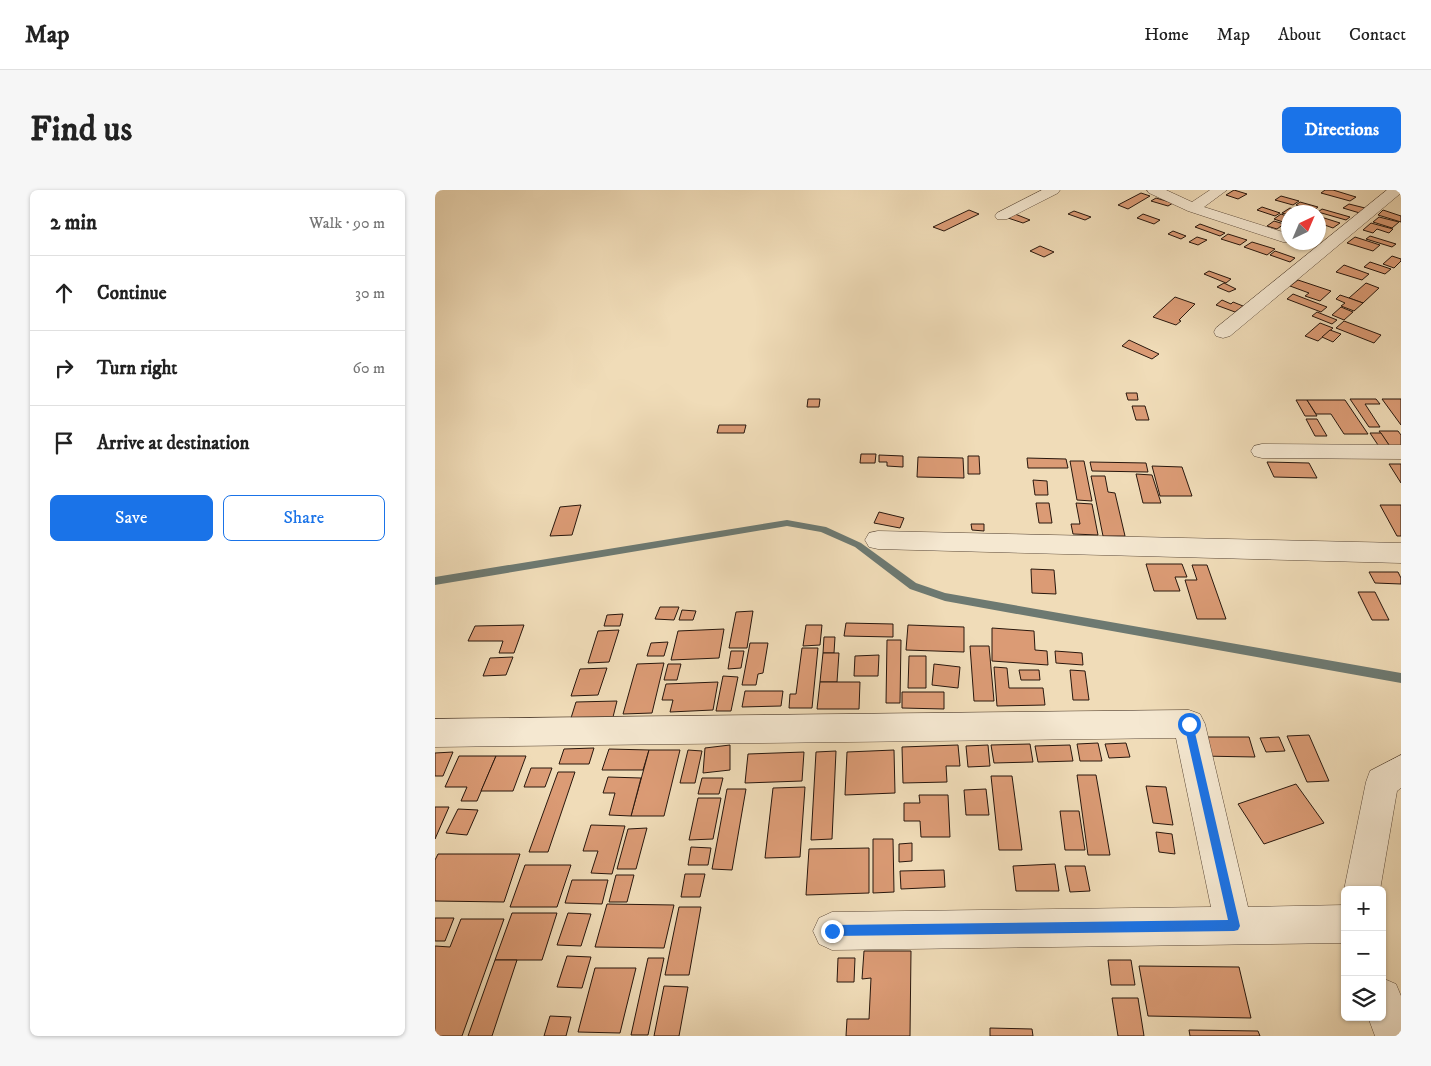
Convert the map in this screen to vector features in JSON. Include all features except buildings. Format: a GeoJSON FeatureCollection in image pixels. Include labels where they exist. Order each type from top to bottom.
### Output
{"type":"FeatureCollection","features":[{"type":"Feature","properties":{"kind":"street"},"geometry":{"type":"LineString","coordinates":[[1002,216],[1053,190]]}},
{"type":"Feature","properties":{"kind":"street"},"geometry":{"type":"LineString","coordinates":[[1155,190],[1193,208],[1281,236]]}},
{"type":"Feature","properties":{"kind":"street"},"geometry":{"type":"LineString","coordinates":[[1193,208],[1220,190]]}},
{"type":"Feature","properties":{"kind":"street"},"geometry":{"type":"LineString","coordinates":[[1326,247],[1396,190]]}},
{"type":"Feature","properties":{"kind":"street"},"geometry":{"type":"LineString","coordinates":[[1223,332],[1322,250]]}},
{"type":"Feature","properties":{"kind":"street"},"geometry":{"type":"LineString","coordinates":[[1262,451],[1401,452]]}},
{"type":"Feature","properties":{"kind":"street"},"geometry":{"type":"LineString","coordinates":[[878,540],[1401,553]]}},
{"type":"Feature","properties":{"kind":"street"},"geometry":{"type":"LineString","coordinates":[[435,733],[1189,724],[1234,926]]}},
{"type":"Feature","properties":{"kind":"street"},"geometry":{"type":"LineString","coordinates":[[1363,886],[1382,782],[1401,770]]}},
{"type":"Feature","properties":{"kind":"street"},"geometry":{"type":"LineString","coordinates":[[832,931],[1341,924]]}},
{"type":"Feature","properties":{"kind":"street"},"geometry":{"type":"LineString","coordinates":[[1386,1010],[1395,1036]]}},
{"type":"Feature","properties":{"kind":"waterway"},"geometry":{"type":"LineString","coordinates":[[435,581],[787,523],[823,529],[858,545],[913,586],[945,597],[1401,678]]}},
{"type":"Feature","properties":{"kind":"route"},"geometry":{"type":"LineString","coordinates":[[832,931],[1234,926],[1189,724]]}}]}
